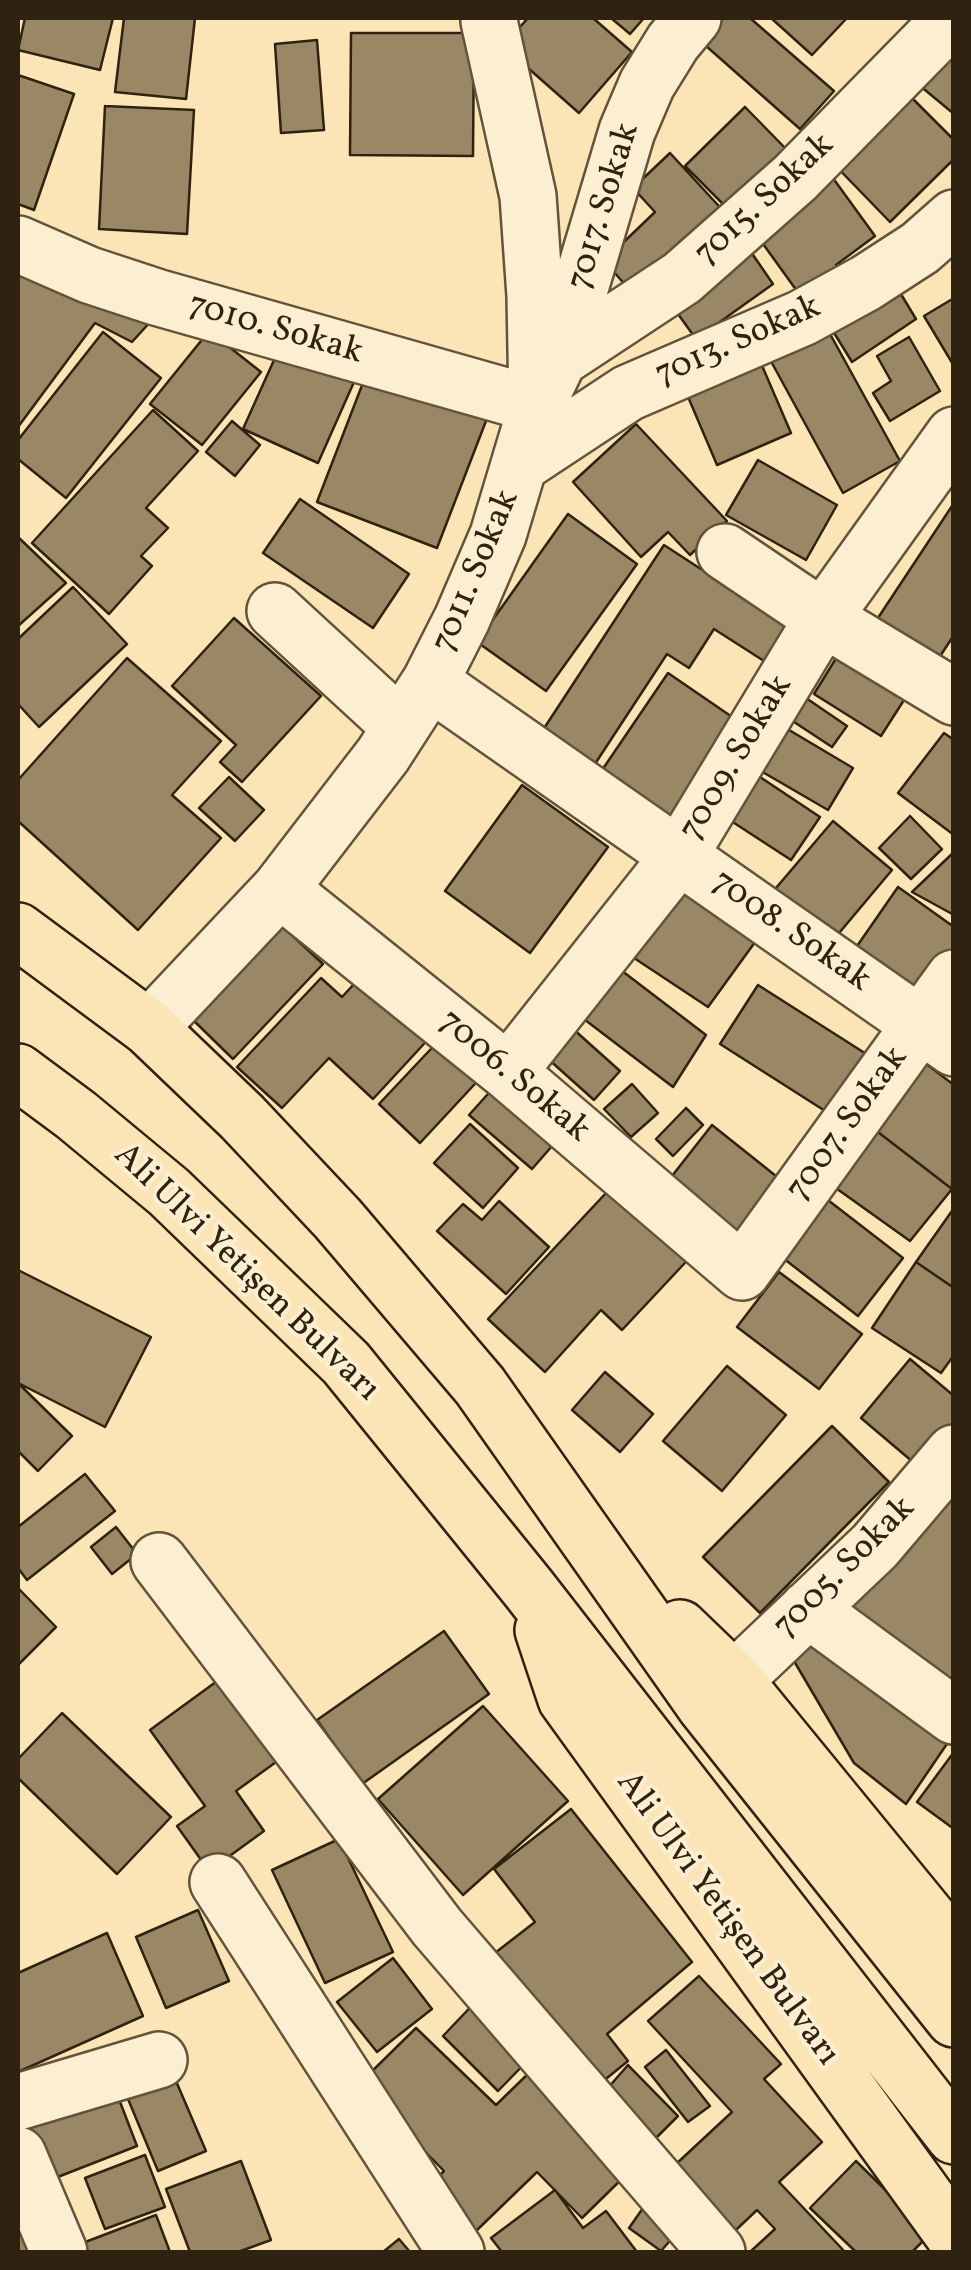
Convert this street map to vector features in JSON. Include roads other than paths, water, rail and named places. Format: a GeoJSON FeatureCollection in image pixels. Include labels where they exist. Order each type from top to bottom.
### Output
{"type":"FeatureCollection","features":[{"type":"Feature","properties":{"kind":"main road"},"geometry":{"type":"LineString","coordinates":[[18,931],[150,1028],[242,1117],[338,1220],[480,1386],[705,1706],[954,2018]]}},
{"type":"Feature","properties":{"kind":"main road","name":"Ali Ulvi Yetişen Bulvarı"},"geometry":{"type":"LineString","coordinates":[[18,1072],[169,1192],[346,1363],[529,1589],[954,2136]]}},
{"type":"Feature","properties":{"kind":"main road"},"geometry":{"type":"LineString","coordinates":[[582,1535],[734,1680],[954,1949]]}},
{"type":"Feature","properties":{"kind":"main road","name":"Ali Ulvi Yetişen Bulvarı"},"geometry":{"type":"LineString","coordinates":[[529,1589],[566,1699],[954,2236]]}},
{"type":"Feature","properties":{"kind":"street","name":"7017. Sokak"},"geometry":{"type":"LineString","coordinates":[[548,382],[627,131],[672,42],[693,18]]}},
{"type":"Feature","properties":{"kind":"street","name":"7015. Sokak"},"geometry":{"type":"LineString","coordinates":[[548,382],[682,278],[795,178],[952,18]]}},
{"type":"Feature","properties":{"kind":"street","name":"7011. Sokak"},"geometry":{"type":"LineString","coordinates":[[150,1028],[280,889],[401,727],[430,682],[498,535],[522,464],[548,382],[535,296],[528,196],[485,19]]}},
{"type":"Feature","properties":{"kind":"street","name":"7013. Sokak"},"geometry":{"type":"LineString","coordinates":[[522,464],[628,392],[802,318],[866,284],[920,248],[954,218]]}},
{"type":"Feature","properties":{"kind":"street","name":"7010. Sokak"},"geometry":{"type":"LineString","coordinates":[[18,244],[89,275],[156,297],[548,382]]}},
{"type":"Feature","properties":{"kind":"street","name":"7009. Sokak"},"geometry":{"type":"LineString","coordinates":[[508,1072],[678,856],[823,618],[954,435]]}},
{"type":"Feature","properties":{"kind":"street"},"geometry":{"type":"LineString","coordinates":[[725,552],[823,618],[954,697]]}},
{"type":"Feature","properties":{"kind":"street"},"geometry":{"type":"LineString","coordinates":[[274,611],[401,727]]}},
{"type":"Feature","properties":{"kind":"street","name":"7008. Sokak"},"geometry":{"type":"LineString","coordinates":[[430,682],[937,1036]]}},
{"type":"Feature","properties":{"kind":"street","name":"7006. Sokak"},"geometry":{"type":"LineString","coordinates":[[280,889],[508,1072],[742,1272]]}},
{"type":"Feature","properties":{"kind":"street","name":"7007. Sokak"},"geometry":{"type":"LineString","coordinates":[[742,1272],[937,1036],[954,978]]}},
{"type":"Feature","properties":{"kind":"street","name":"7005. Sokak"},"geometry":{"type":"LineString","coordinates":[[734,1680],[948,1472]]}},
{"type":"Feature","properties":{"kind":"street"},"geometry":{"type":"LineString","coordinates":[[159,1561],[437,1927],[717,2252]]}},
{"type":"Feature","properties":{"kind":"street"},"geometry":{"type":"LineString","coordinates":[[808,1609],[954,1716]]}},
{"type":"Feature","properties":{"kind":"street"},"geometry":{"type":"LineString","coordinates":[[218,1882],[456,2252]]}},
{"type":"Feature","properties":{"kind":"street"},"geometry":{"type":"LineString","coordinates":[[18,2102],[159,2060]]}},
{"type":"Feature","properties":{"kind":"street"},"geometry":{"type":"LineString","coordinates":[[18,2155],[58,2252]]}}]}
